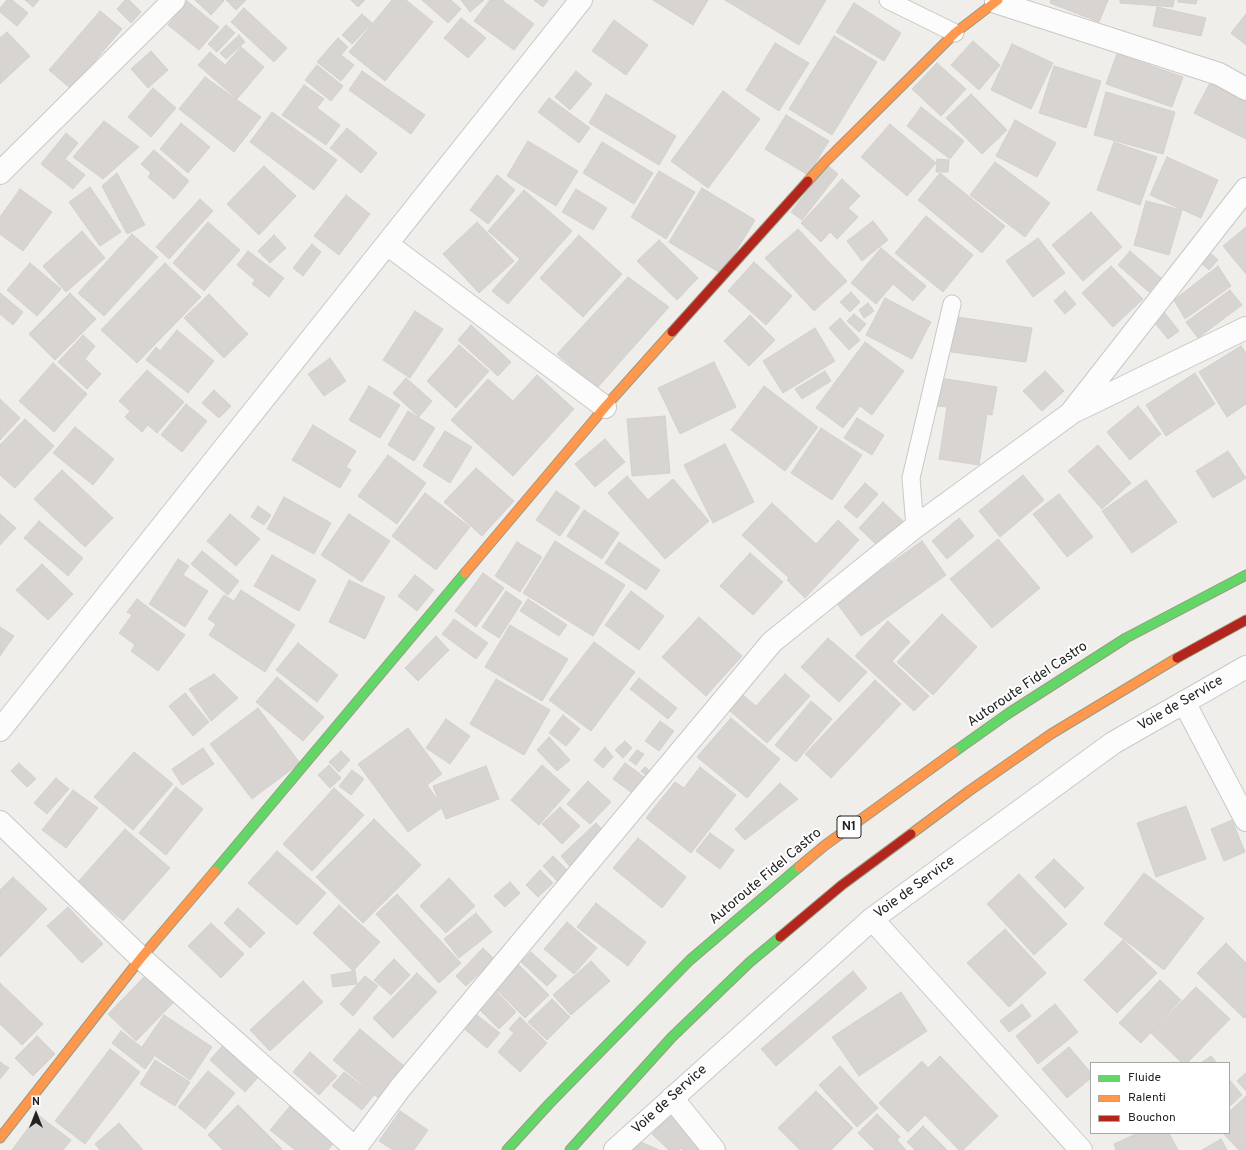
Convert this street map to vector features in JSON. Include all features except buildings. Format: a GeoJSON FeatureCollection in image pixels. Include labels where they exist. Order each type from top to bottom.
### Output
{"type":"FeatureCollection","features":[{"type":"Feature","properties":{"kind":"main road"},"geometry":{"type":"LineString","coordinates":[[0,1138],[140,958],[605,407],[825,162],[955,33],[997,1]]}},
{"type":"Feature","properties":{"kind":"main road","name":"Autoroute Fidel Castro"},"geometry":{"type":"LineString","coordinates":[[507,1150],[548,1104],[690,960],[824,846],[1009,713],[1126,638],[1246,575]]}},
{"type":"Feature","properties":{"kind":"main road"},"geometry":{"type":"LineString","coordinates":[[570,1150],[678,1031],[750,962],[842,884],[969,791],[1051,734],[1164,665],[1246,620]]}},
{"type":"Feature","properties":{"kind":"street"},"geometry":{"type":"LineString","coordinates":[[0,173],[174,0]]}},
{"type":"Feature","properties":{"kind":"street"},"geometry":{"type":"LineString","coordinates":[[0,730],[581,0]]}},
{"type":"Feature","properties":{"kind":"street"},"geometry":{"type":"LineString","coordinates":[[997,1],[1219,74],[1246,89]]}},
{"type":"Feature","properties":{"kind":"street"},"geometry":{"type":"LineString","coordinates":[[1070,414],[1246,189]]}},
{"type":"Feature","properties":{"kind":"street"},"geometry":{"type":"LineString","coordinates":[[387,244],[605,407]]}},
{"type":"Feature","properties":{"kind":"street"},"geometry":{"type":"LineString","coordinates":[[0,822],[140,958],[356,1150],[401,1087],[772,642],[915,527],[1070,414],[1246,328]]}},
{"type":"Feature","properties":{"kind":"street","name":"Voie de Service"},"geometry":{"type":"LineString","coordinates":[[615,1150],[872,919],[1113,743],[1246,667]]}},
{"type":"Feature","properties":{"kind":"street"},"geometry":{"type":"LineString","coordinates":[[1184,702],[1246,820]]}},
{"type":"Feature","properties":{"kind":"street"},"geometry":{"type":"LineString","coordinates":[[872,919],[1081,1150]]}},
{"type":"Feature","properties":{"kind":"street"},"geometry":{"type":"LineString","coordinates":[[672,1098],[714,1150]]}},
{"type":"Feature","properties":{"kind":"lane"},"geometry":{"type":"LineString","coordinates":[[888,0],[955,33]]}},
{"type":"Feature","properties":{"kind":"lane"},"geometry":{"type":"LineString","coordinates":[[915,527],[911,478],[952,304]]}},
{"type":"Feature","properties":{"kind":"traffic: fast"},"geometry":{"type":"LineString","coordinates":[[215,871],[465,573]]}},
{"type":"Feature","properties":{"kind":"traffic: fast"},"geometry":{"type":"LineString","coordinates":[[954,752],[1009,713],[1126,638],[1246,575]]}},
{"type":"Feature","properties":{"kind":"traffic: fast"},"geometry":{"type":"LineString","coordinates":[[507,1150],[549,1104],[690,960],[799,867]]}},
{"type":"Feature","properties":{"kind":"traffic: fast"},"geometry":{"type":"LineString","coordinates":[[570,1150],[672,1037],[750,962],[780,937]]}},
{"type":"Feature","properties":{"kind":"traffic: slow"},"geometry":{"type":"LineString","coordinates":[[808,181],[825,162],[955,33],[998,0]]}},
{"type":"Feature","properties":{"kind":"traffic: slow"},"geometry":{"type":"LineString","coordinates":[[465,573],[605,407],[672,332]]}},
{"type":"Feature","properties":{"kind":"traffic: slow"},"geometry":{"type":"LineString","coordinates":[[911,834],[969,791],[1051,734],[1177,658]]}},
{"type":"Feature","properties":{"kind":"traffic: slow"},"geometry":{"type":"LineString","coordinates":[[799,867],[824,846],[954,752]]}},
{"type":"Feature","properties":{"kind":"traffic: slow"},"geometry":{"type":"LineString","coordinates":[[0,1138],[141,958],[215,871]]}},
{"type":"Feature","properties":{"kind":"traffic: jam"},"geometry":{"type":"LineString","coordinates":[[672,332],[808,181]]}},
{"type":"Feature","properties":{"kind":"traffic: jam"},"geometry":{"type":"LineString","coordinates":[[1177,658],[1246,620]]}},
{"type":"Feature","properties":{"kind":"traffic: jam"},"geometry":{"type":"LineString","coordinates":[[780,937],[842,885],[911,834]]}}]}
